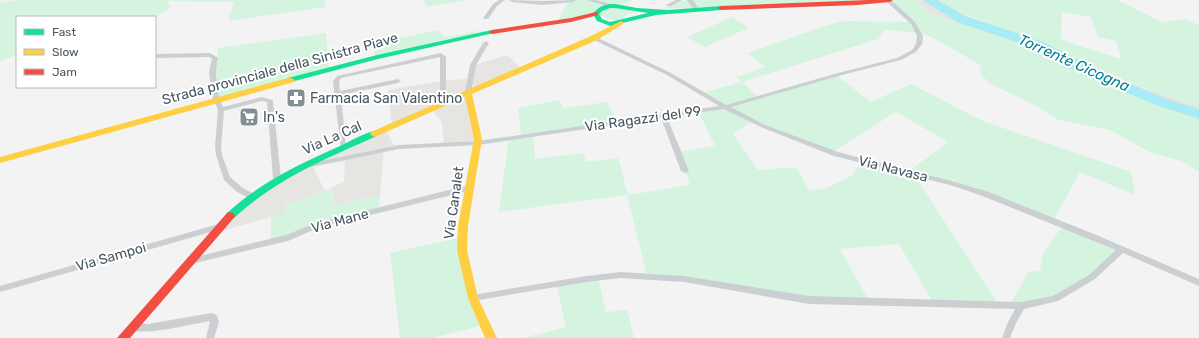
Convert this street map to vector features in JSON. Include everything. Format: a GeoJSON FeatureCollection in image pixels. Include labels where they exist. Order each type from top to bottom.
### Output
{"type":"FeatureCollection","features":[{"type":"Feature","properties":{"kind":"main road"},"geometry":{"type":"LineString","coordinates":[[600,16],[610,5],[620,5],[630,13],[667,8],[696,9],[889,0]]}},
{"type":"Feature","properties":{"kind":"main road","name":"Via La Cal"},"geometry":{"type":"LineString","coordinates":[[123,338],[189,262],[251,196],[277,179],[302,166],[447,101],[594,38],[621,23],[630,13]]}},
{"type":"Feature","properties":{"kind":"main road"},"geometry":{"type":"LineString","coordinates":[[600,16],[621,23]]}},
{"type":"Feature","properties":{"kind":"main road"},"geometry":{"type":"LineString","coordinates":[[600,16],[606,29],[602,33]]}},
{"type":"Feature","properties":{"kind":"main road","name":"Strada provinciale della Sinistra Piave"},"geometry":{"type":"LineString","coordinates":[[0,160],[218,99],[377,57],[487,33],[600,16]]}},
{"type":"Feature","properties":{"kind":"main road","name":"Via Canalet"},"geometry":{"type":"LineString","coordinates":[[468,92],[478,142],[462,226],[462,244],[464,264],[473,298],[490,338]]}},
{"type":"Feature","properties":{"kind":"street"},"geometry":{"type":"LineString","coordinates":[[486,18],[495,5],[502,0]]}},
{"type":"Feature","properties":{"kind":"street"},"geometry":{"type":"LineString","coordinates":[[512,0],[547,3],[574,0]]}},
{"type":"Feature","properties":{"kind":"street"},"geometry":{"type":"LineString","coordinates":[[591,0],[610,5]]}},
{"type":"Feature","properties":{"kind":"street"},"geometry":{"type":"LineString","coordinates":[[591,0],[600,16]]}},
{"type":"Feature","properties":{"kind":"street"},"geometry":{"type":"LineString","coordinates":[[667,8],[680,0]]}},
{"type":"Feature","properties":{"kind":"street"},"geometry":{"type":"LineString","coordinates":[[690,0],[696,9]]}},
{"type":"Feature","properties":{"kind":"street","name":"Via Ragazzi del 99"},"geometry":{"type":"LineString","coordinates":[[302,166],[394,148],[478,142],[725,107],[840,74],[899,59],[910,54],[919,44],[920,36],[919,32],[909,19],[889,0]]}},
{"type":"Feature","properties":{"kind":"street","name":"Via Navasa"},"geometry":{"type":"LineString","coordinates":[[594,38],[669,74],[725,107],[763,126],[821,148],[868,163],[966,187],[1064,225],[1199,283]]}},
{"type":"Feature","properties":{"kind":"street"},"geometry":{"type":"LineString","coordinates":[[468,92],[473,65],[486,43]]}},
{"type":"Feature","properties":{"kind":"street"},"geometry":{"type":"LineString","coordinates":[[343,148],[336,81],[339,77],[440,54],[443,56],[443,95],[447,101]]}},
{"type":"Feature","properties":{"kind":"street"},"geometry":{"type":"LineString","coordinates":[[156,56],[214,56],[215,58],[212,72],[214,91],[221,110],[218,147],[219,154],[228,178],[240,190],[251,196]]}},
{"type":"Feature","properties":{"kind":"street"},"geometry":{"type":"LineString","coordinates":[[337,94],[398,81]]}},
{"type":"Feature","properties":{"kind":"street"},"geometry":{"type":"LineString","coordinates":[[221,110],[255,100],[266,99],[270,101],[277,179]]}},
{"type":"Feature","properties":{"kind":"street"},"geometry":{"type":"LineString","coordinates":[[663,116],[685,171]]}},
{"type":"Feature","properties":{"kind":"street","name":"Via Mane"},"geometry":{"type":"LineString","coordinates":[[189,262],[288,238],[316,226],[469,188]]}},
{"type":"Feature","properties":{"kind":"street","name":"Via Sampoi"},"geometry":{"type":"LineString","coordinates":[[0,289],[222,226]]}},
{"type":"Feature","properties":{"kind":"street"},"geometry":{"type":"LineString","coordinates":[[473,298],[586,279],[621,275],[684,279],[809,300],[1021,306],[1055,299],[1092,277],[1122,249]]}},
{"type":"Feature","properties":{"kind":"street"},"geometry":{"type":"LineString","coordinates":[[1006,338],[1012,322],[1021,306]]}},
{"type":"Feature","properties":{"kind":"street"},"geometry":{"type":"LineString","coordinates":[[133,327],[148,328],[211,317],[215,319],[210,338]]}},
{"type":"Feature","properties":{"kind":"shaded area"},"geometry":{"type":"Polygon","coordinates":[[[507,55],[521,68],[469,91],[480,141],[444,143],[442,123],[431,108],[392,125],[388,90],[441,81],[468,79],[474,65],[507,55]]]}},
{"type":"Feature","properties":{"kind":"shaded area"},"geometry":{"type":"Polygon","coordinates":[[[385,129],[395,147],[384,150],[380,196],[334,205],[332,187],[344,182],[345,161],[312,165],[325,191],[285,205],[286,213],[217,232],[242,204],[273,181],[300,166],[385,129]]]}},
{"type":"Feature","properties":{"kind":"green space"},"geometry":{"type":"Polygon","coordinates":[[[16,0],[325,0],[325,7],[228,21],[234,2],[166,1],[171,7],[154,16],[16,16],[16,55],[0,61],[0,3],[16,0]]]}},
{"type":"Feature","properties":{"kind":"green space"},"geometry":{"type":"Polygon","coordinates":[[[423,0],[467,0],[427,7],[423,0]]]}},
{"type":"Feature","properties":{"kind":"green space"},"geometry":{"type":"Polygon","coordinates":[[[633,0],[622,4],[636,13],[627,14],[623,19],[619,20],[609,19],[603,16],[557,23],[568,1],[633,0]]]}},
{"type":"Feature","properties":{"kind":"green space"},"geometry":{"type":"Polygon","coordinates":[[[687,0],[867,0],[661,9],[687,0]]]}},
{"type":"Feature","properties":{"kind":"green space"},"geometry":{"type":"Polygon","coordinates":[[[889,0],[915,0],[932,14],[1043,50],[1068,67],[1167,107],[1199,117],[1199,172],[1182,161],[1151,153],[1110,130],[1059,120],[1029,102],[990,84],[979,72],[982,66],[932,37],[920,33],[884,30],[878,39],[742,82],[758,97],[836,75],[871,102],[911,84],[983,121],[1131,172],[1135,195],[1080,172],[1053,221],[949,184],[915,176],[998,304],[932,301],[899,244],[840,249],[868,299],[828,299],[647,275],[627,195],[499,212],[509,137],[521,135],[518,108],[559,100],[564,108],[607,102],[618,122],[533,134],[535,159],[584,153],[586,162],[618,158],[628,195],[690,185],[677,152],[715,146],[698,111],[724,107],[703,93],[741,82],[736,77],[765,67],[748,53],[843,21],[909,22],[889,0]],[[896,112],[831,153],[751,122],[733,134],[758,170],[796,167],[809,190],[824,189],[851,176],[862,163],[909,171],[948,142],[896,112]]]}},
{"type":"Feature","properties":{"kind":"green space"},"geometry":{"type":"Polygon","coordinates":[[[938,0],[1118,0],[1162,22],[1184,19],[1199,25],[1199,106],[1147,89],[1054,48],[975,19],[938,0]],[[1062,12],[1061,40],[1121,59],[1116,41],[1098,37],[1091,17],[1062,12]]]}},
{"type":"Feature","properties":{"kind":"green space"},"geometry":{"type":"Polygon","coordinates":[[[732,17],[749,28],[705,47],[687,37],[732,17]]]}},
{"type":"Feature","properties":{"kind":"green space"},"geometry":{"type":"Polygon","coordinates":[[[439,30],[445,37],[485,30],[485,33],[376,59],[372,44],[439,30]]]}},
{"type":"Feature","properties":{"kind":"green space"},"geometry":{"type":"Polygon","coordinates":[[[326,33],[329,70],[216,101],[212,91],[218,48],[326,33]]]}},
{"type":"Feature","properties":{"kind":"green space"},"geometry":{"type":"Polygon","coordinates":[[[332,187],[334,205],[380,196],[378,209],[271,240],[271,217],[286,213],[285,205],[325,191],[332,187]]]}},
{"type":"Feature","properties":{"kind":"green space"},"geometry":{"type":"Polygon","coordinates":[[[1063,225],[1123,252],[1059,299],[1010,305],[1028,272],[1040,271],[1043,254],[1063,225]]]}},
{"type":"Feature","properties":{"kind":"green space"},"geometry":{"type":"Polygon","coordinates":[[[458,238],[481,326],[433,338],[400,338],[390,253],[458,238]]]}},
{"type":"Feature","properties":{"kind":"green space"},"geometry":{"type":"Polygon","coordinates":[[[598,277],[606,312],[627,310],[634,338],[522,338],[566,327],[556,283],[598,277]]]}},
{"type":"Feature","properties":{"kind":"sand"},"geometry":{"type":"Polygon","coordinates":[[[915,0],[938,0],[977,21],[1025,36],[1148,90],[1199,106],[1199,117],[1167,107],[1068,67],[1043,50],[932,14],[915,0]]]}},
{"type":"Feature","properties":{"kind":"waterway","name":"Torrente Cicogna"},"geometry":{"type":"LineString","coordinates":[[929,0],[961,19],[1039,45],[1093,74],[1164,103],[1199,114]]}},
{"type":"Feature","properties":{"kind":"traffic: fast"},"geometry":{"type":"LineString","coordinates":[[665,11],[640,10],[610,6],[605,7],[596,14],[599,20],[610,24],[656,13],[721,8]]}},
{"type":"Feature","properties":{"kind":"traffic: fast"},"geometry":{"type":"LineString","coordinates":[[291,80],[377,57],[492,32]]}},
{"type":"Feature","properties":{"kind":"traffic: fast"},"geometry":{"type":"LineString","coordinates":[[230,216],[262,190],[280,179],[298,169],[374,134]]}},
{"type":"Feature","properties":{"kind":"traffic: slow"},"geometry":{"type":"LineString","coordinates":[[374,134],[594,38],[621,23]]}},
{"type":"Feature","properties":{"kind":"traffic: slow"},"geometry":{"type":"LineString","coordinates":[[0,160],[291,80]]}},
{"type":"Feature","properties":{"kind":"traffic: slow"},"geometry":{"type":"LineString","coordinates":[[468,92],[478,139],[463,226],[462,250],[473,298],[491,338]]}},
{"type":"Feature","properties":{"kind":"traffic: jam"},"geometry":{"type":"LineString","coordinates":[[721,8],[857,3],[890,0]]}},
{"type":"Feature","properties":{"kind":"traffic: jam"},"geometry":{"type":"LineString","coordinates":[[492,32],[571,20],[596,14]]}},
{"type":"Feature","properties":{"kind":"traffic: jam"},"geometry":{"type":"LineString","coordinates":[[123,338],[230,216]]}},
{"type":"Feature","properties":{"kind":"place","name":"Farmacia San Valentino"},"geometry":{"type":"Point","coordinates":[296,98]}},
{"type":"Feature","properties":{"kind":"place","name":"In's"},"geometry":{"type":"Point","coordinates":[249,117]}}]}
